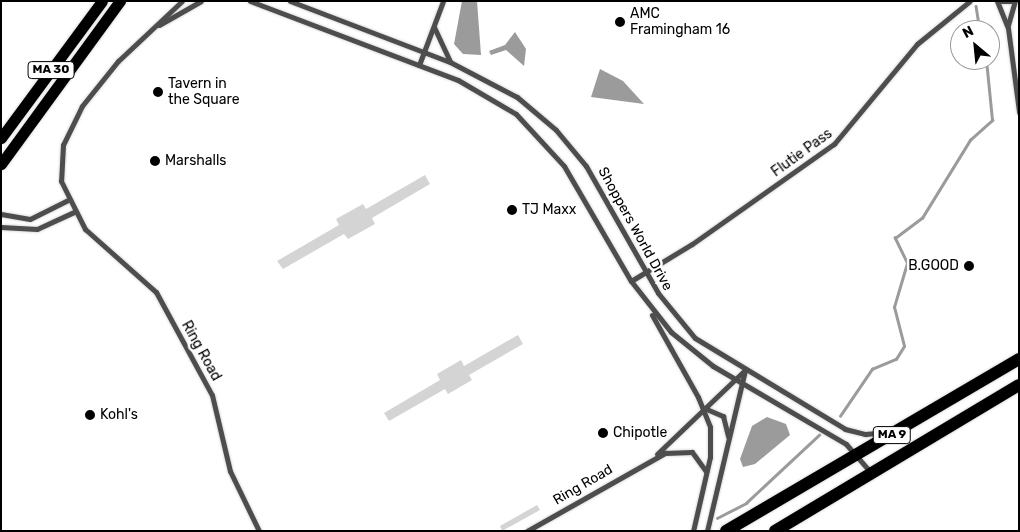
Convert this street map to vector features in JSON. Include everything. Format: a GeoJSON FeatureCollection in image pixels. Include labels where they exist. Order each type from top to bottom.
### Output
{"type":"FeatureCollection","features":[{"type":"Feature","properties":{"kind":"highway","name":"MA 9"},"geometry":{"type":"LineString","coordinates":[[726,531],[1019,360]]}},
{"type":"Feature","properties":{"kind":"highway","name":"MA 9"},"geometry":{"type":"LineString","coordinates":[[775,531],[1019,385]]}},
{"type":"Feature","properties":{"kind":"main road","name":"MA 30"},"geometry":{"type":"LineString","coordinates":[[1,138],[102,1]]}},
{"type":"Feature","properties":{"kind":"main road","name":"MA 30"},"geometry":{"type":"LineString","coordinates":[[1,164],[120,1]]}},
{"type":"Feature","properties":{"kind":"main road"},"geometry":{"type":"LineString","coordinates":[[95,36],[127,1]]}},
{"type":"Feature","properties":{"kind":"street","name":"Ring Road"},"geometry":{"type":"LineString","coordinates":[[182,1],[101,81],[70,124],[60,167],[68,200],[85,229],[156,292],[214,400],[230,471],[259,531]]}},
{"type":"Feature","properties":{"kind":"street","name":"Ring Road"},"geometry":{"type":"LineString","coordinates":[[151,31],[201,1]]}},
{"type":"Feature","properties":{"kind":"street","name":"Shoppers World Drive"},"geometry":{"type":"LineString","coordinates":[[250,1],[419,65],[488,96],[541,138],[569,173],[631,281],[644,300],[704,408],[711,440],[707,474],[693,531]]}},
{"type":"Feature","properties":{"kind":"street","name":"Shoppers World Drive"},"geometry":{"type":"LineString","coordinates":[[290,1],[450,62],[517,98],[569,144],[601,187],[646,272],[689,332],[744,370],[852,431],[877,433],[913,423]]}},
{"type":"Feature","properties":{"kind":"street"},"geometry":{"type":"LineString","coordinates":[[419,65],[443,1]]}},
{"type":"Feature","properties":{"kind":"street","name":"Flutie Pass"},"geometry":{"type":"LineString","coordinates":[[956,11],[966,1]]}},
{"type":"Feature","properties":{"kind":"street","name":"Flutie Pass"},"geometry":{"type":"LineString","coordinates":[[631,281],[836,143],[916,44],[970,1]]}},
{"type":"Feature","properties":{"kind":"street"},"geometry":{"type":"LineString","coordinates":[[1008,28],[1014,1],[998,1],[1008,28],[1019,112]]}},
{"type":"Feature","properties":{"kind":"street"},"geometry":{"type":"LineString","coordinates":[[434,26],[450,62]]}},
{"type":"Feature","properties":{"kind":"street"},"geometry":{"type":"LineString","coordinates":[[1,214],[35,218],[68,200]]}},
{"type":"Feature","properties":{"kind":"street"},"geometry":{"type":"LineString","coordinates":[[1,227],[37,229],[74,212]]}},
{"type":"Feature","properties":{"kind":"street","name":"Shoppers World Drive"},"geometry":{"type":"LineString","coordinates":[[644,300],[683,343],[734,378],[843,441],[858,455],[871,473]]}},
{"type":"Feature","properties":{"kind":"street","name":"Ring Road"},"geometry":{"type":"LineString","coordinates":[[527,531],[651,459],[744,370]]}},
{"type":"Feature","properties":{"kind":"street"},"geometry":{"type":"LineString","coordinates":[[707,531],[743,383],[744,370]]}},
{"type":"Feature","properties":{"kind":"street"},"geometry":{"type":"LineString","coordinates":[[704,408],[723,416],[728,444]]}},
{"type":"Feature","properties":{"kind":"street","name":"Ring Road"},"geometry":{"type":"LineString","coordinates":[[651,459],[689,451],[702,460],[707,474]]}},
{"type":"Feature","properties":{"kind":"shaded area"},"geometry":{"type":"Polygon","coordinates":[[[462,1],[477,1],[481,55],[463,54],[454,44],[462,1]]]}},
{"type":"Feature","properties":{"kind":"shaded area"},"geometry":{"type":"Polygon","coordinates":[[[515,32],[526,49],[524,66],[506,50],[491,55],[489,51],[505,45],[515,32]]]}},
{"type":"Feature","properties":{"kind":"shaded area"},"geometry":{"type":"Polygon","coordinates":[[[600,69],[623,81],[644,104],[591,97],[600,69]]]}},
{"type":"Feature","properties":{"kind":"shaded area"},"geometry":{"type":"Polygon","coordinates":[[[425,175],[430,184],[372,218],[375,224],[348,239],[344,234],[283,269],[277,261],[339,225],[336,219],[363,204],[366,209],[425,175]]]}},
{"type":"Feature","properties":{"kind":"shaded area"},"geometry":{"type":"Polygon","coordinates":[[[518,335],[523,344],[469,375],[472,380],[448,394],[445,389],[389,421],[384,413],[440,380],[437,374],[461,360],[464,366],[518,335]]]}},
{"type":"Feature","properties":{"kind":"shaded area"},"geometry":{"type":"Polygon","coordinates":[[[767,417],[786,424],[790,435],[755,464],[743,467],[740,459],[752,426],[767,417]]]}},
{"type":"Feature","properties":{"kind":"shaded area"},"geometry":{"type":"Polygon","coordinates":[[[537,505],[540,510],[502,531],[500,526],[537,505]]]}},
{"type":"Feature","properties":{"kind":"waterway"},"geometry":{"type":"LineString","coordinates":[[976,6],[978,20]]}},
{"type":"Feature","properties":{"kind":"waterway"},"geometry":{"type":"LineString","coordinates":[[840,416],[872,369],[896,359],[904,346],[894,307],[907,263],[895,238],[922,218],[970,140],[992,120],[987,70]]}},
{"type":"Feature","properties":{"kind":"waterway"},"geometry":{"type":"LineString","coordinates":[[717,518],[746,503],[819,435]]}},
{"type":"Feature","properties":{"kind":"place","name":"AMC Framingham 16"},"geometry":{"type":"Point","coordinates":[620,22]}},
{"type":"Feature","properties":{"kind":"place","name":"Tavern in the Square"},"geometry":{"type":"Point","coordinates":[158,92]}},
{"type":"Feature","properties":{"kind":"place","name":"Marshalls"},"geometry":{"type":"Point","coordinates":[155,161]}},
{"type":"Feature","properties":{"kind":"place","name":"TJ Maxx"},"geometry":{"type":"Point","coordinates":[512,210]}},
{"type":"Feature","properties":{"kind":"place","name":"B.GOOD"},"geometry":{"type":"Point","coordinates":[969,266]}},
{"type":"Feature","properties":{"kind":"place","name":"Kohl's"},"geometry":{"type":"Point","coordinates":[90,415]}},
{"type":"Feature","properties":{"kind":"place","name":"Chipotle"},"geometry":{"type":"Point","coordinates":[603,433]}}]}
